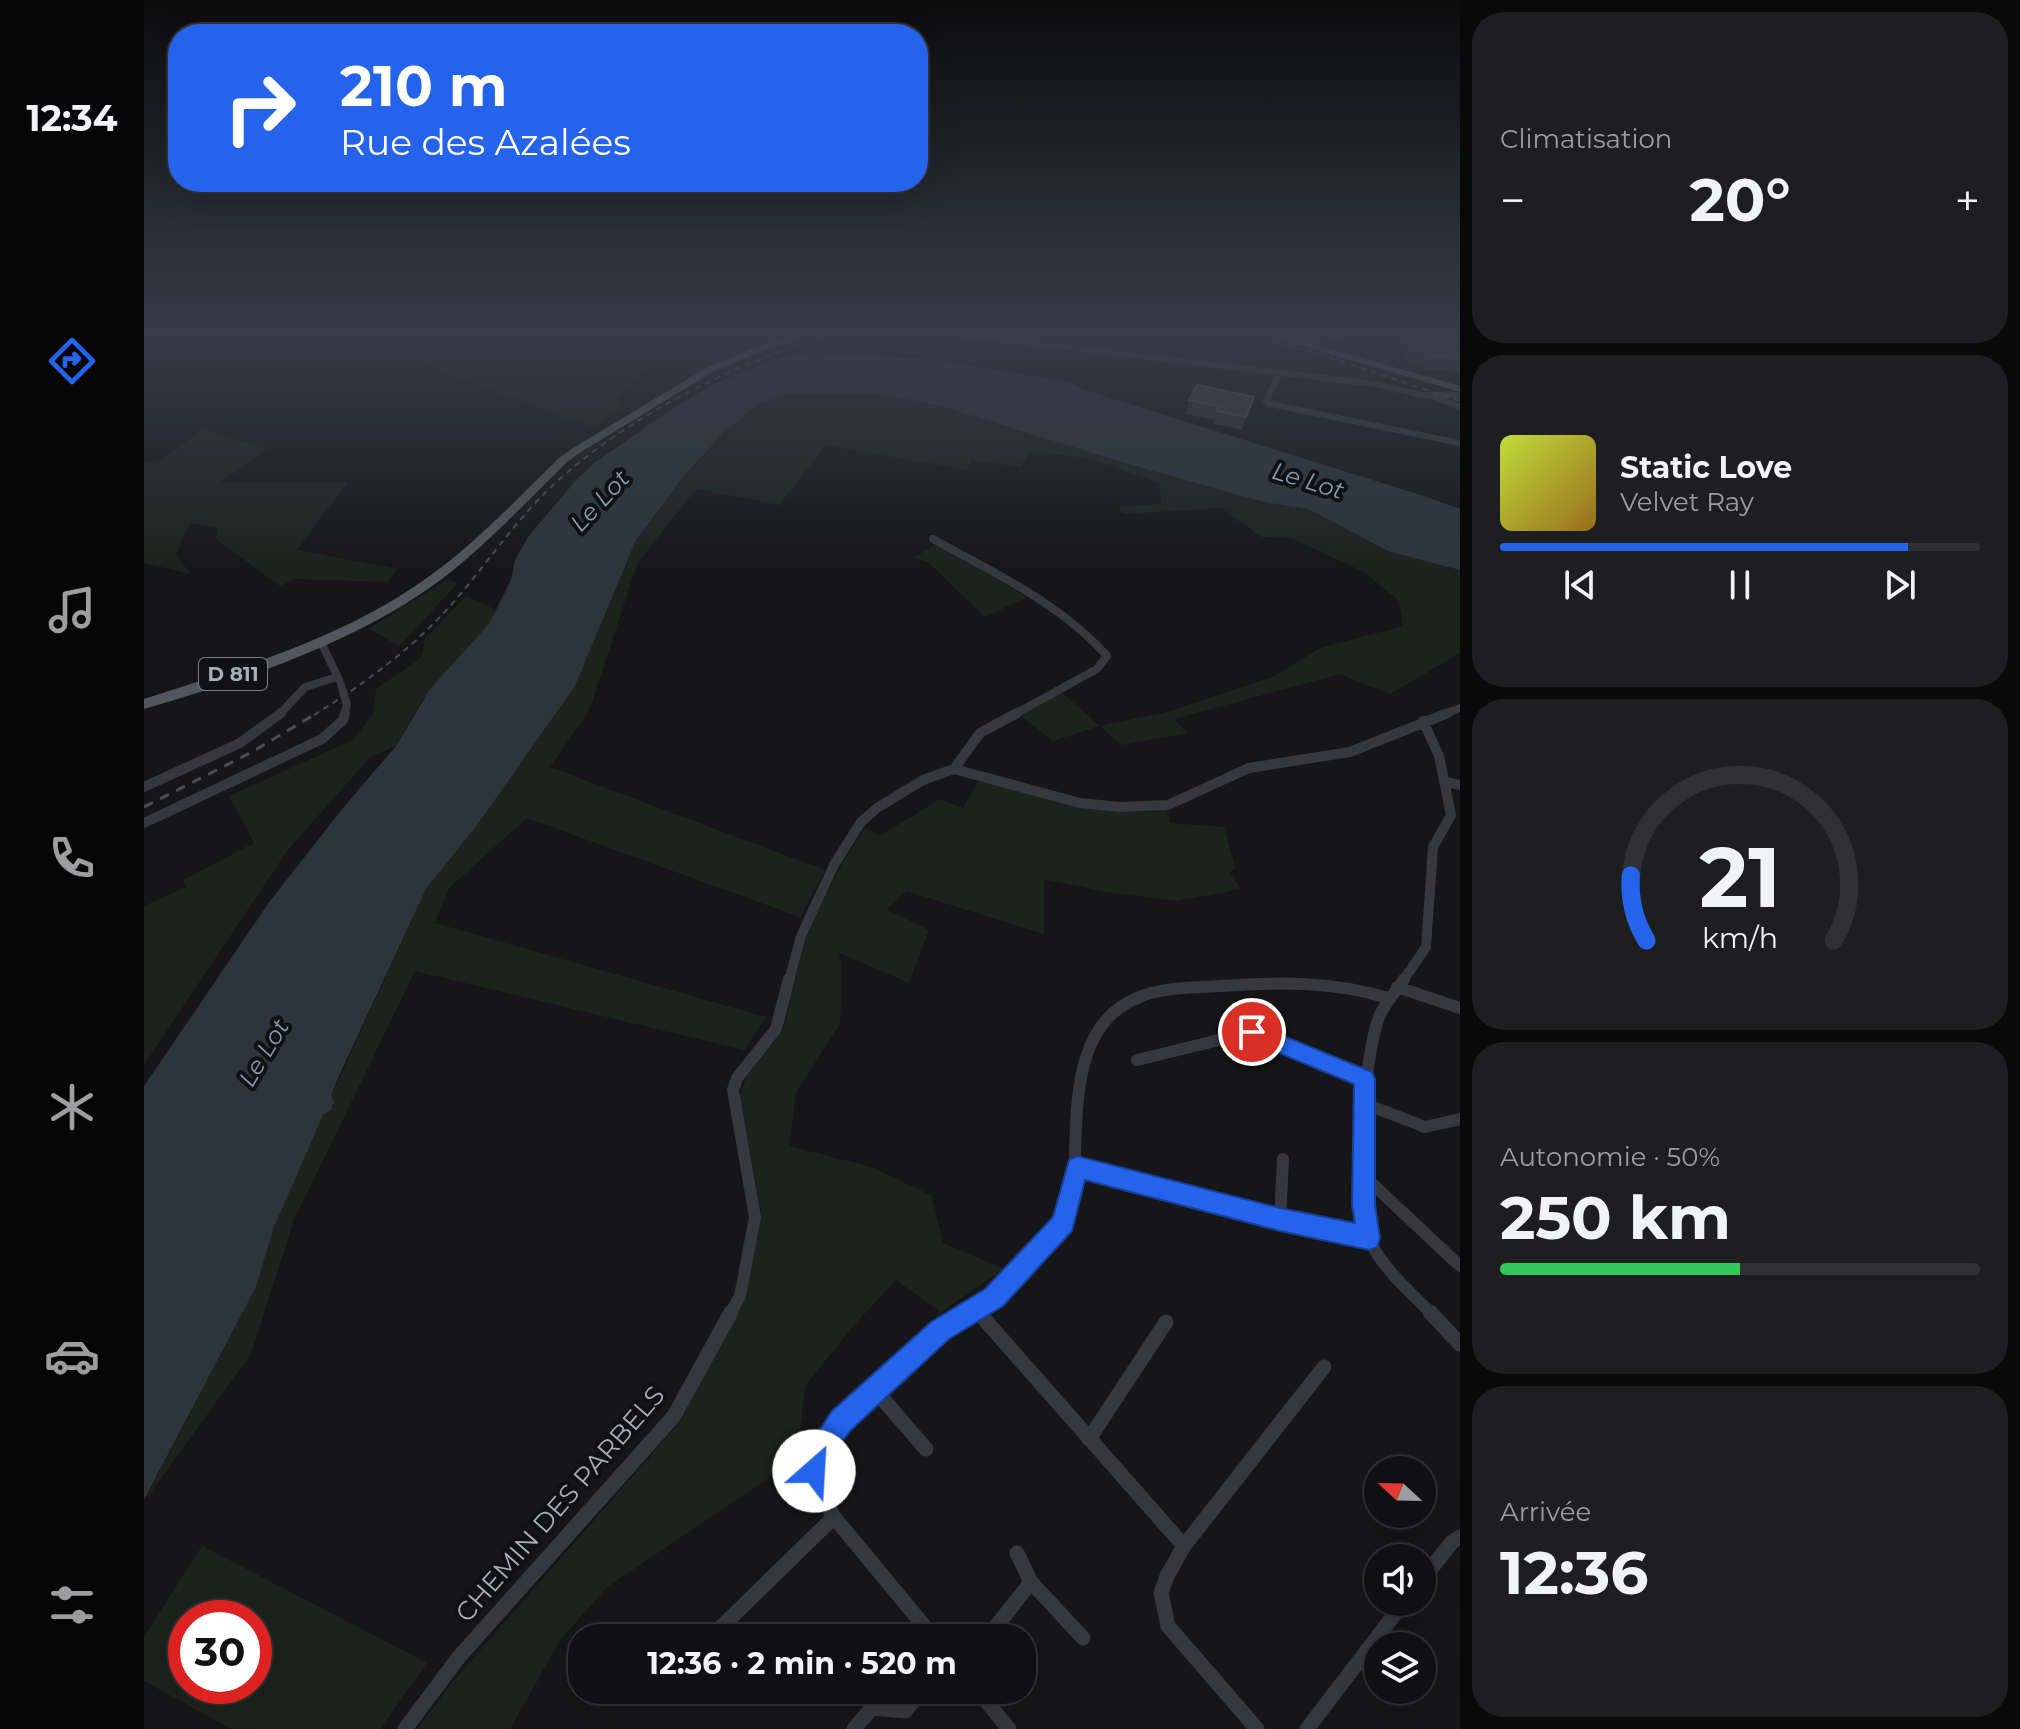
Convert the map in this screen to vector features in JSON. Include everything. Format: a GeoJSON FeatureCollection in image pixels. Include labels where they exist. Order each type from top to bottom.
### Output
{"type":"FeatureCollection","features":[{"type":"Feature","properties":{"kind":"main road","name":"D 811"},"geometry":{"type":"LineString","coordinates":[[144,704],[321,642],[377,615],[430,582],[459,559],[563,460],[642,411]]}},
{"type":"Feature","properties":{"kind":"street"},"geometry":{"type":"LineString","coordinates":[[1303,411],[1460,443]]}},
{"type":"Feature","properties":{"kind":"street"},"geometry":{"type":"LineString","coordinates":[[933,539],[1070,621],[1107,656],[1097,669],[980,733],[954,769],[1080,803],[1154,807],[1177,802],[1249,768],[1350,752],[1460,708]]}},
{"type":"Feature","properties":{"kind":"street"},"geometry":{"type":"LineString","coordinates":[[144,823],[322,739],[343,720],[347,705],[321,642]]}},
{"type":"Feature","properties":{"kind":"street"},"geometry":{"type":"LineString","coordinates":[[144,787],[240,743],[278,716],[305,687],[339,681]]}},
{"type":"Feature","properties":{"kind":"street"},"geometry":{"type":"LineString","coordinates":[[1423,721],[1439,756],[1451,815],[1433,847],[1426,947],[1388,998],[1378,1018],[1364,1079],[1363,1205],[1369,1238],[1393,1273],[1460,1344]]}},
{"type":"Feature","properties":{"kind":"street","name":"CHEMIN DES PARBELS"},"geometry":{"type":"LineString","coordinates":[[405,1729],[459,1657],[674,1416],[740,1296],[755,1217],[733,1090],[737,1078],[776,1029],[801,936],[834,865],[861,822],[877,808],[923,780],[954,769]]}},
{"type":"Feature","properties":{"kind":"street"},"geometry":{"type":"LineString","coordinates":[[1446,782],[1460,785]]}},
{"type":"Feature","properties":{"kind":"street"},"geometry":{"type":"LineString","coordinates":[[922,1624],[834,1517],[817,1489],[814,1471],[819,1450],[842,1421],[940,1330],[994,1298],[1063,1223],[1077,1167],[1081,1070],[1096,1033],[1120,1008],[1138,997],[1220,986],[1275,983],[1368,990],[1388,998]]}},
{"type":"Feature","properties":{"kind":"street"},"geometry":{"type":"LineString","coordinates":[[1397,987],[1460,1008]]}},
{"type":"Feature","properties":{"kind":"street"},"geometry":{"type":"LineString","coordinates":[[1137,1060],[1252,1032],[1364,1079]]}},
{"type":"Feature","properties":{"kind":"street"},"geometry":{"type":"LineString","coordinates":[[1363,1103],[1425,1127],[1460,1119]]}},
{"type":"Feature","properties":{"kind":"street"},"geometry":{"type":"LineString","coordinates":[[1280,1220],[1283,1159]]}},
{"type":"Feature","properties":{"kind":"street"},"geometry":{"type":"LineString","coordinates":[[1077,1167],[1280,1220],[1369,1238]]}},
{"type":"Feature","properties":{"kind":"street"},"geometry":{"type":"LineString","coordinates":[[1364,1176],[1460,1266]]}},
{"type":"Feature","properties":{"kind":"street"},"geometry":{"type":"LineString","coordinates":[[975,1309],[1184,1546]]}},
{"type":"Feature","properties":{"kind":"street"},"geometry":{"type":"LineString","coordinates":[[1089,1439],[1166,1322]]}},
{"type":"Feature","properties":{"kind":"street"},"geometry":{"type":"LineString","coordinates":[[1257,1729],[1168,1626],[1160,1609],[1161,1585],[1184,1546],[1324,1367]]}},
{"type":"Feature","properties":{"kind":"street"},"geometry":{"type":"LineString","coordinates":[[875,1390],[926,1449]]}},
{"type":"Feature","properties":{"kind":"street"},"geometry":{"type":"LineString","coordinates":[[724,1624],[834,1517]]}},
{"type":"Feature","properties":{"kind":"street"},"geometry":{"type":"LineString","coordinates":[[1436,1562],[1460,1537]]}},
{"type":"Feature","properties":{"kind":"street"},"geometry":{"type":"LineString","coordinates":[[1017,1553],[1031,1582],[1083,1638]]}},
{"type":"Feature","properties":{"kind":"street"},"geometry":{"type":"LineString","coordinates":[[998,1624],[1031,1582]]}},
{"type":"Feature","properties":{"kind":"street"},"geometry":{"type":"LineString","coordinates":[[1307,1729],[1393,1616]]}},
{"type":"Feature","properties":{"kind":"street"},"geometry":{"type":"LineString","coordinates":[[854,1729],[872,1708],[905,1711],[911,1704]]}},
{"type":"Feature","properties":{"kind":"street"},"geometry":{"type":"LineString","coordinates":[[988,1704],[1009,1729]]}},
{"type":"Feature","properties":{"kind":"shaded area"},"geometry":{"type":"Polygon","coordinates":[[[549,411],[621,411],[594,427],[549,411]]]}},
{"type":"Feature","properties":{"kind":"shaded area"},"geometry":{"type":"Polygon","coordinates":[[[751,411],[957,411],[1132,465],[1264,501],[1308,509],[1390,552],[1460,570],[1460,653],[1390,694],[1340,674],[1174,719],[1188,733],[1122,745],[1100,726],[1167,712],[1275,676],[1320,648],[1403,626],[1399,601],[1364,572],[1291,538],[1261,537],[1221,508],[1123,514],[1118,507],[1162,504],[1159,483],[1092,459],[1029,451],[1021,467],[972,460],[966,470],[826,445],[779,505],[696,489],[637,564],[590,709],[550,767],[825,870],[800,917],[527,818],[449,888],[435,923],[766,1017],[744,1050],[415,971],[294,1220],[251,1354],[144,1502],[256,1287],[274,1227],[311,1140],[426,889],[478,824],[575,686],[636,540],[686,473],[726,431],[751,411]]]}},
{"type":"Feature","properties":{"kind":"shaded area"},"geometry":{"type":"Polygon","coordinates":[[[204,428],[267,449],[220,483],[348,482],[297,550],[398,569],[387,582],[295,579],[280,586],[216,539],[218,528],[190,523],[176,555],[191,574],[144,563],[144,462],[162,460],[204,428]]]}},
{"type":"Feature","properties":{"kind":"shaded area"},"geometry":{"type":"Polygon","coordinates":[[[935,544],[1027,597],[985,617],[928,562],[914,558],[935,544]]]}},
{"type":"Feature","properties":{"kind":"shaded area"},"geometry":{"type":"Polygon","coordinates":[[[448,579],[458,583],[399,646],[369,629],[448,579]]]}},
{"type":"Feature","properties":{"kind":"shaded area"},"geometry":{"type":"Polygon","coordinates":[[[466,596],[496,610],[489,624],[421,702],[396,746],[371,756],[287,851],[144,1065],[144,906],[186,887],[183,880],[254,843],[229,796],[353,740],[373,714],[376,689],[421,658],[425,639],[466,596]]]}},
{"type":"Feature","properties":{"kind":"shaded area"},"geometry":{"type":"Polygon","coordinates":[[[1060,691],[1100,726],[1053,741],[1020,715],[1060,691]]]}},
{"type":"Feature","properties":{"kind":"shaded area"},"geometry":{"type":"Polygon","coordinates":[[[980,778],[1095,809],[1167,810],[1170,823],[1224,827],[1235,868],[1230,874],[1241,889],[1177,901],[1107,892],[1044,879],[1044,934],[906,891],[887,910],[929,930],[909,983],[839,953],[842,973],[840,1024],[796,1092],[789,1146],[872,1167],[932,1196],[943,1243],[1004,1269],[941,1312],[896,1280],[855,1324],[805,1386],[797,1459],[607,1587],[574,1624],[568,1624],[568,1631],[510,1729],[417,1729],[455,1679],[681,1421],[747,1286],[761,1212],[740,1095],[747,1075],[783,1032],[805,939],[839,869],[865,828],[880,836],[940,799],[963,808],[980,778]]]}},
{"type":"Feature","properties":{"kind":"shaded area"},"geometry":{"type":"Polygon","coordinates":[[[202,1546],[427,1663],[380,1729],[231,1729],[186,1704],[272,1704],[272,1600],[168,1600],[168,1694],[144,1681],[144,1637],[202,1546]]]}},
{"type":"Feature","properties":{"kind":"water","name":"Le Lot"},"geometry":{"type":"Polygon","coordinates":[[[669,411],[751,411],[726,431],[686,473],[636,540],[575,686],[478,824],[426,889],[338,1078],[331,1096],[334,1102],[331,1110],[323,1115],[274,1227],[256,1287],[144,1500],[144,1086],[270,901],[396,746],[430,689],[489,624],[511,580],[515,560],[528,537],[594,463],[669,411]]]}},
{"type":"Feature","properties":{"kind":"water","name":"Le Lot"},"geometry":{"type":"Polygon","coordinates":[[[956,411],[1151,411],[1424,496],[1460,509],[1460,570],[1390,552],[1308,509],[1264,502],[956,411]]]}},
{"type":"Feature","properties":{"kind":"building"},"geometry":{"type":"Polygon","coordinates":[[[1217,411],[1249,411],[1246,417],[1217,411]]]}},
{"type":"Feature","properties":{"kind":"railway"},"geometry":{"type":"LineString","coordinates":[[317,713],[369,678],[421,636],[451,605],[537,501],[568,472],[602,445],[655,411]]}},
{"type":"Feature","properties":{"kind":"railway"},"geometry":{"type":"LineString","coordinates":[[144,807],[252,752],[317,713]]}},
{"type":"Feature","properties":{"kind":"route"},"geometry":{"type":"LineString","coordinates":[[814,1471],[819,1450],[842,1421],[940,1330],[994,1298],[1063,1223],[1069,1210],[1077,1167],[1280,1220],[1369,1238],[1363,1205],[1364,1079],[1252,1032]]}}]}
